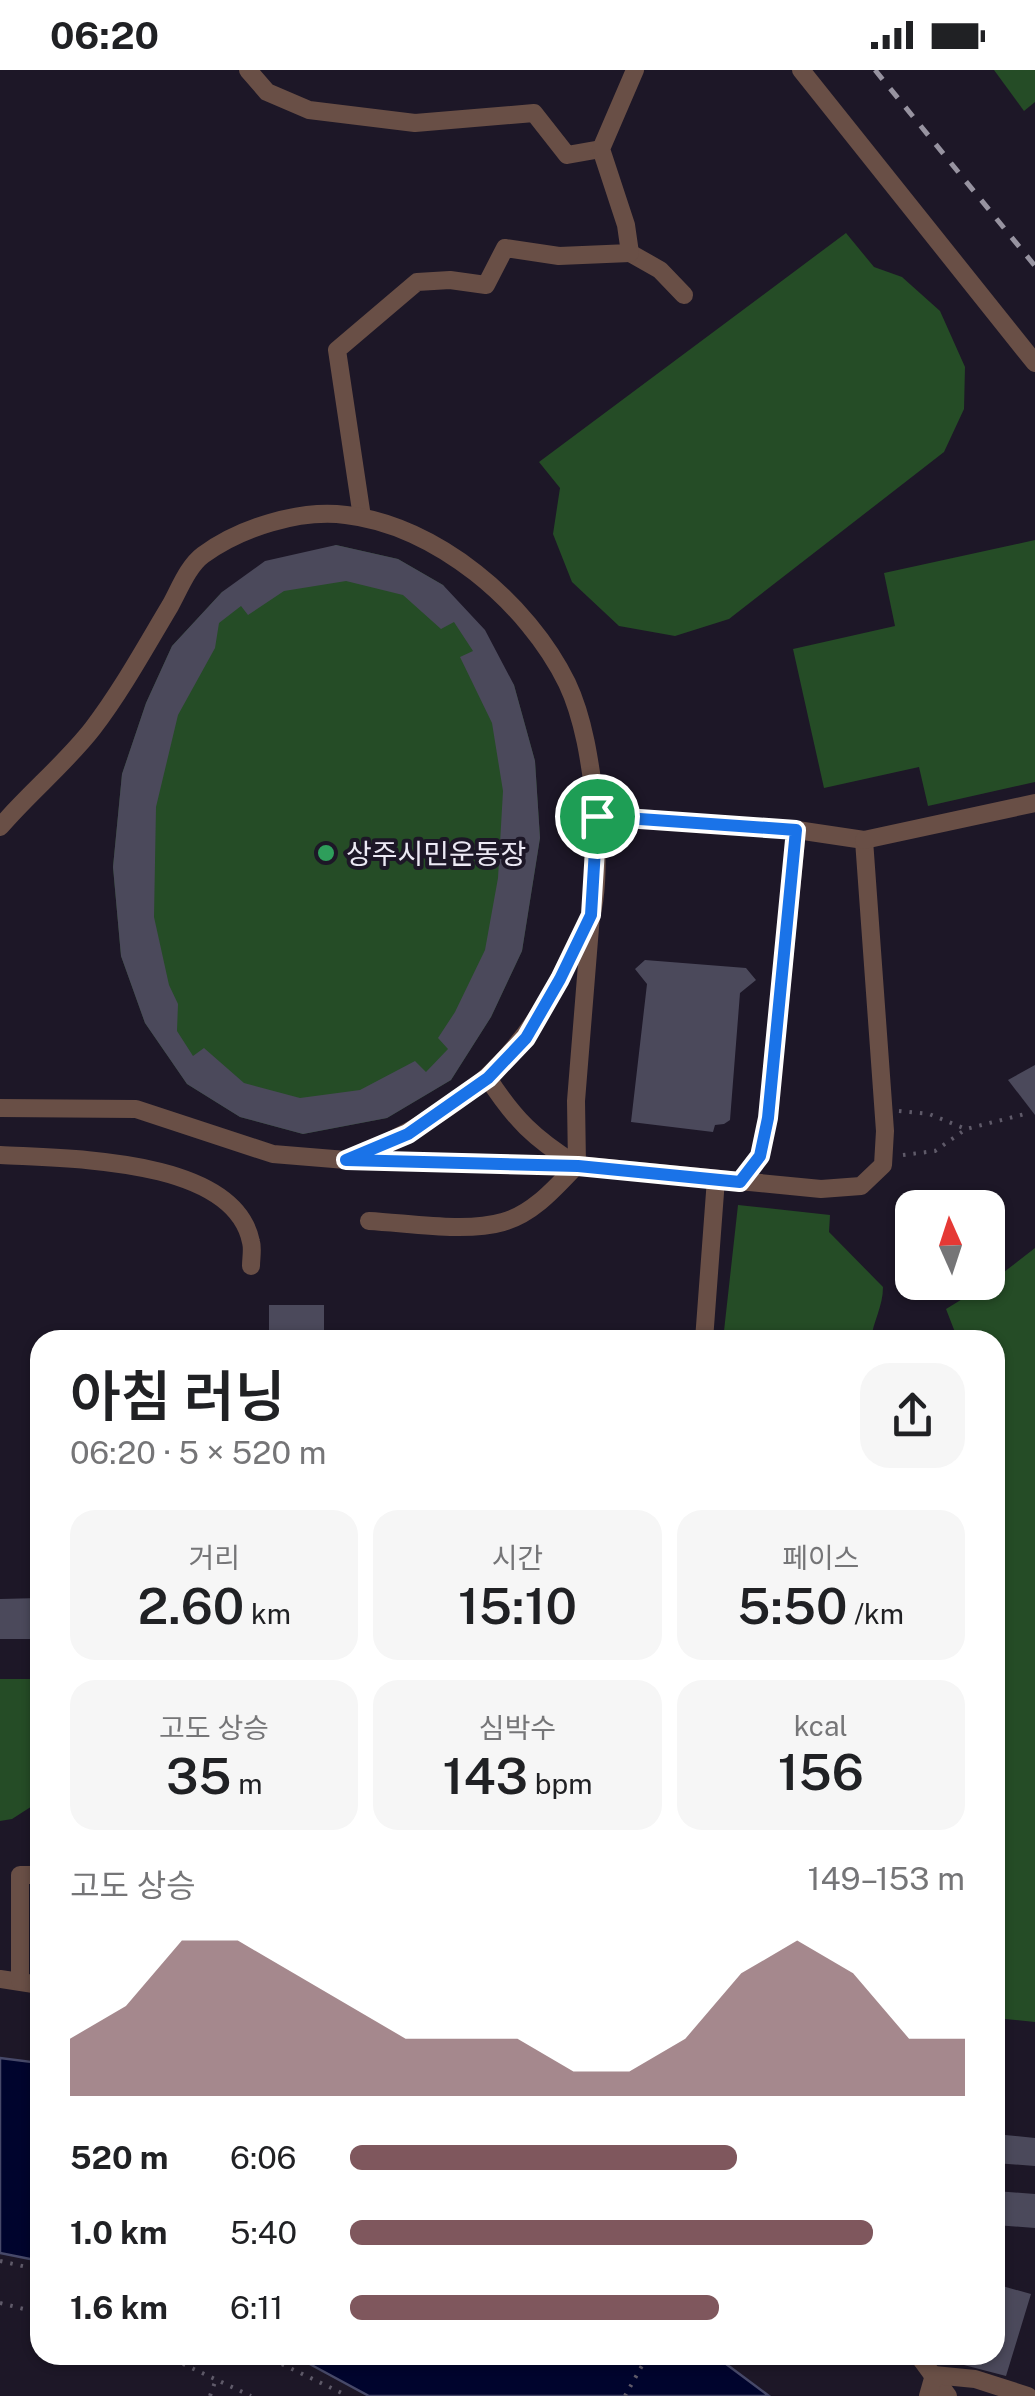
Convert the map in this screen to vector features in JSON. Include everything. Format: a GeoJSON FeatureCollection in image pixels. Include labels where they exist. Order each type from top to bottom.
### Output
{"type":"FeatureCollection","features":[{"type":"Feature","properties":{"kind":"street"},"geometry":{"type":"LineString","coordinates":[[248,70],[267,92],[309,110],[415,123],[534,113],[566,156],[601,149]]}},
{"type":"Feature","properties":{"kind":"street"},"geometry":{"type":"LineString","coordinates":[[630,253],[626,225],[601,149],[635,70]]}},
{"type":"Feature","properties":{"kind":"street"},"geometry":{"type":"LineString","coordinates":[[801,70],[1035,363]]}},
{"type":"Feature","properties":{"kind":"street"},"geometry":{"type":"LineString","coordinates":[[362,518],[338,350],[418,282],[450,280],[486,285],[505,248],[559,256],[630,253],[660,270],[684,296]]}},
{"type":"Feature","properties":{"kind":"street"},"geometry":{"type":"LineString","coordinates":[[0,828],[92,729],[198,559],[230,538],[286,519],[342,514],[362,518],[408,533],[458,558],[539,636],[568,685],[590,766],[597,816],[576,1101],[578,1166],[540,1202],[503,1222],[469,1226],[369,1221]]}},
{"type":"Feature","properties":{"kind":"street"},"geometry":{"type":"LineString","coordinates":[[597,816],[796,830],[864,840],[1035,803]]}},
{"type":"Feature","properties":{"kind":"street"},"geometry":{"type":"LineString","coordinates":[[740,1182],[760,1156],[768,1118],[796,830]]}},
{"type":"Feature","properties":{"kind":"street"},"geometry":{"type":"LineString","coordinates":[[0,1108],[136,1109],[273,1154],[346,1160],[578,1166],[821,1189],[861,1186],[883,1164],[864,840]]}},
{"type":"Feature","properties":{"kind":"street"},"geometry":{"type":"LineString","coordinates":[[346,1160],[408,1134],[488,1078],[526,1038],[591,915]]}},
{"type":"Feature","properties":{"kind":"street"},"geometry":{"type":"LineString","coordinates":[[488,1078],[513,1117],[578,1166]]}},
{"type":"Feature","properties":{"kind":"street"},"geometry":{"type":"LineString","coordinates":[[0,1155],[96,1160],[190,1178],[232,1206],[251,1240],[251,1266]]}},
{"type":"Feature","properties":{"kind":"street"},"geometry":{"type":"LineString","coordinates":[[705,1330],[716,1179]]}},
{"type":"Feature","properties":{"kind":"street"},"geometry":{"type":"LineString","coordinates":[[20,1876],[30,1870]]}},
{"type":"Feature","properties":{"kind":"street"},"geometry":{"type":"LineString","coordinates":[[20,1876],[20,1981]]}},
{"type":"Feature","properties":{"kind":"street"},"geometry":{"type":"LineString","coordinates":[[0,1880],[30,1876]]}},
{"type":"Feature","properties":{"kind":"street"},"geometry":{"type":"LineString","coordinates":[[0,1979],[30,1983]]}},
{"type":"Feature","properties":{"kind":"street"},"geometry":{"type":"LineString","coordinates":[[926,2365],[948,2396]]}},
{"type":"Feature","properties":{"kind":"street"},"geometry":{"type":"LineString","coordinates":[[928,2396],[934,2375]]}},
{"type":"Feature","properties":{"kind":"street"},"geometry":{"type":"LineString","coordinates":[[934,2375],[975,2379],[1028,2396]]}},
{"type":"Feature","properties":{"kind":"path"},"geometry":{"type":"LineString","coordinates":[[882,1109],[929,1114],[966,1129]]}},
{"type":"Feature","properties":{"kind":"path"},"geometry":{"type":"LineString","coordinates":[[883,1158],[934,1150],[966,1129],[1029,1113]]}},
{"type":"Feature","properties":{"kind":"path"},"geometry":{"type":"LineString","coordinates":[[0,2261],[30,2268]]}},
{"type":"Feature","properties":{"kind":"path"},"geometry":{"type":"LineString","coordinates":[[0,2304],[30,2311]]}},
{"type":"Feature","properties":{"kind":"path"},"geometry":{"type":"LineString","coordinates":[[185,2365],[251,2396]]}},
{"type":"Feature","properties":{"kind":"path"},"geometry":{"type":"LineString","coordinates":[[284,2365],[348,2396]]}},
{"type":"Feature","properties":{"kind":"path"},"geometry":{"type":"LineString","coordinates":[[624,2396],[642,2365]]}},
{"type":"Feature","properties":{"kind":"path"},"geometry":{"type":"LineString","coordinates":[[210,2396],[216,2380]]}},
{"type":"Feature","properties":{"kind":"green space"},"geometry":{"type":"Polygon","coordinates":[[[994,70],[1035,70],[1035,102],[1024,111],[994,70]]]}},
{"type":"Feature","properties":{"kind":"green space"},"geometry":{"type":"Polygon","coordinates":[[[846,233],[874,267],[902,277],[940,311],[965,367],[964,409],[944,452],[729,619],[675,636],[619,626],[572,582],[553,534],[560,488],[539,462],[846,233]]]}},
{"type":"Feature","properties":{"kind":"green space"},"geometry":{"type":"Polygon","coordinates":[[[1035,540],[1035,782],[928,806],[919,767],[824,788],[793,649],[895,626],[884,573],[1035,540]]]}},
{"type":"Feature","properties":{"kind":"green space","name":"상주시민운동장"},"geometry":{"type":"Polygon","coordinates":[[[336,545],[398,559],[443,585],[514,685],[535,761],[540,838],[522,951],[491,1017],[451,1080],[387,1118],[303,1134],[240,1117],[187,1084],[145,1023],[121,956],[113,867],[122,774],[146,703],[172,646],[222,592],[336,545]]]}},
{"type":"Feature","properties":{"kind":"green space"},"geometry":{"type":"Polygon","coordinates":[[[738,1205],[830,1215],[829,1232],[883,1287],[873,1330],[724,1330],[738,1205]]]}},
{"type":"Feature","properties":{"kind":"green space"},"geometry":{"type":"Polygon","coordinates":[[[1035,1248],[1035,2022],[1005,2019],[1005,1330],[954,1330],[946,1309],[961,1300],[1005,1300],[1005,1271],[1035,1248]]]}},
{"type":"Feature","properties":{"kind":"green space"},"geometry":{"type":"Polygon","coordinates":[[[0,1679],[30,1679],[30,1807],[12,1819],[0,1821],[0,1679]]]}},
{"type":"Feature","properties":{"kind":"water"},"geometry":{"type":"Polygon","coordinates":[[[0,2058],[30,2062],[30,2259],[0,2253],[0,2058]]]}},
{"type":"Feature","properties":{"kind":"water"},"geometry":{"type":"Polygon","coordinates":[[[312,2365],[727,2365],[769,2396],[369,2396],[312,2365]]]}},
{"type":"Feature","properties":{"kind":"building"},"geometry":{"type":"Polygon","coordinates":[[[336,545],[398,559],[443,585],[485,630],[514,685],[535,761],[540,838],[522,951],[491,1017],[451,1080],[387,1118],[303,1134],[240,1117],[187,1084],[145,1023],[121,956],[113,867],[122,774],[146,703],[172,646],[222,592],[265,561],[336,545]],[[346,581],[284,591],[248,615],[241,606],[219,623],[215,648],[178,715],[156,807],[154,917],[169,985],[178,1004],[177,1031],[193,1056],[204,1048],[244,1083],[300,1098],[360,1090],[415,1061],[426,1072],[448,1049],[438,1038],[485,950],[498,878],[503,791],[492,723],[460,657],[473,651],[454,622],[441,629],[403,595],[346,581]]]}},
{"type":"Feature","properties":{"kind":"building"},"geometry":{"type":"Polygon","coordinates":[[[645,960],[746,968],[756,980],[740,993],[730,1120],[715,1125],[713,1132],[631,1122],[647,984],[635,969],[645,960]]]}},
{"type":"Feature","properties":{"kind":"building"},"geometry":{"type":"Polygon","coordinates":[[[1035,1065],[1035,1115],[1008,1080],[1035,1065]]]}},
{"type":"Feature","properties":{"kind":"building"},"geometry":{"type":"Polygon","coordinates":[[[269,1305],[324,1305],[324,1330],[269,1330],[269,1305]]]}},
{"type":"Feature","properties":{"kind":"building"},"geometry":{"type":"Polygon","coordinates":[[[30,1598],[30,1639],[0,1639],[0,1599],[30,1598]]]}},
{"type":"Feature","properties":{"kind":"building"},"geometry":{"type":"Polygon","coordinates":[[[1005,2135],[1035,2138],[1035,2166],[1005,2164],[1005,2135]]]}},
{"type":"Feature","properties":{"kind":"building"},"geometry":{"type":"Polygon","coordinates":[[[1005,2192],[1035,2194],[1035,2228],[1005,2226],[1005,2192]]]}},
{"type":"Feature","properties":{"kind":"building"},"geometry":{"type":"Polygon","coordinates":[[[1005,2287],[1031,2294],[1006,2376],[964,2365],[1005,2365],[1005,2287]]]}},
{"type":"Feature","properties":{"kind":"railway"},"geometry":{"type":"LineString","coordinates":[[875,70],[1035,266]]}},
{"type":"Feature","properties":{"kind":"place","name":"상주시민운동장"},"geometry":{"type":"Point","coordinates":[326,853]}},
{"type":"Feature","properties":{"kind":"route"},"geometry":{"type":"LineString","coordinates":[[597,816],[796,830],[768,1118],[760,1156],[740,1182],[578,1166],[346,1160],[408,1134],[488,1078],[526,1038],[591,915],[597,816]]}}]}
